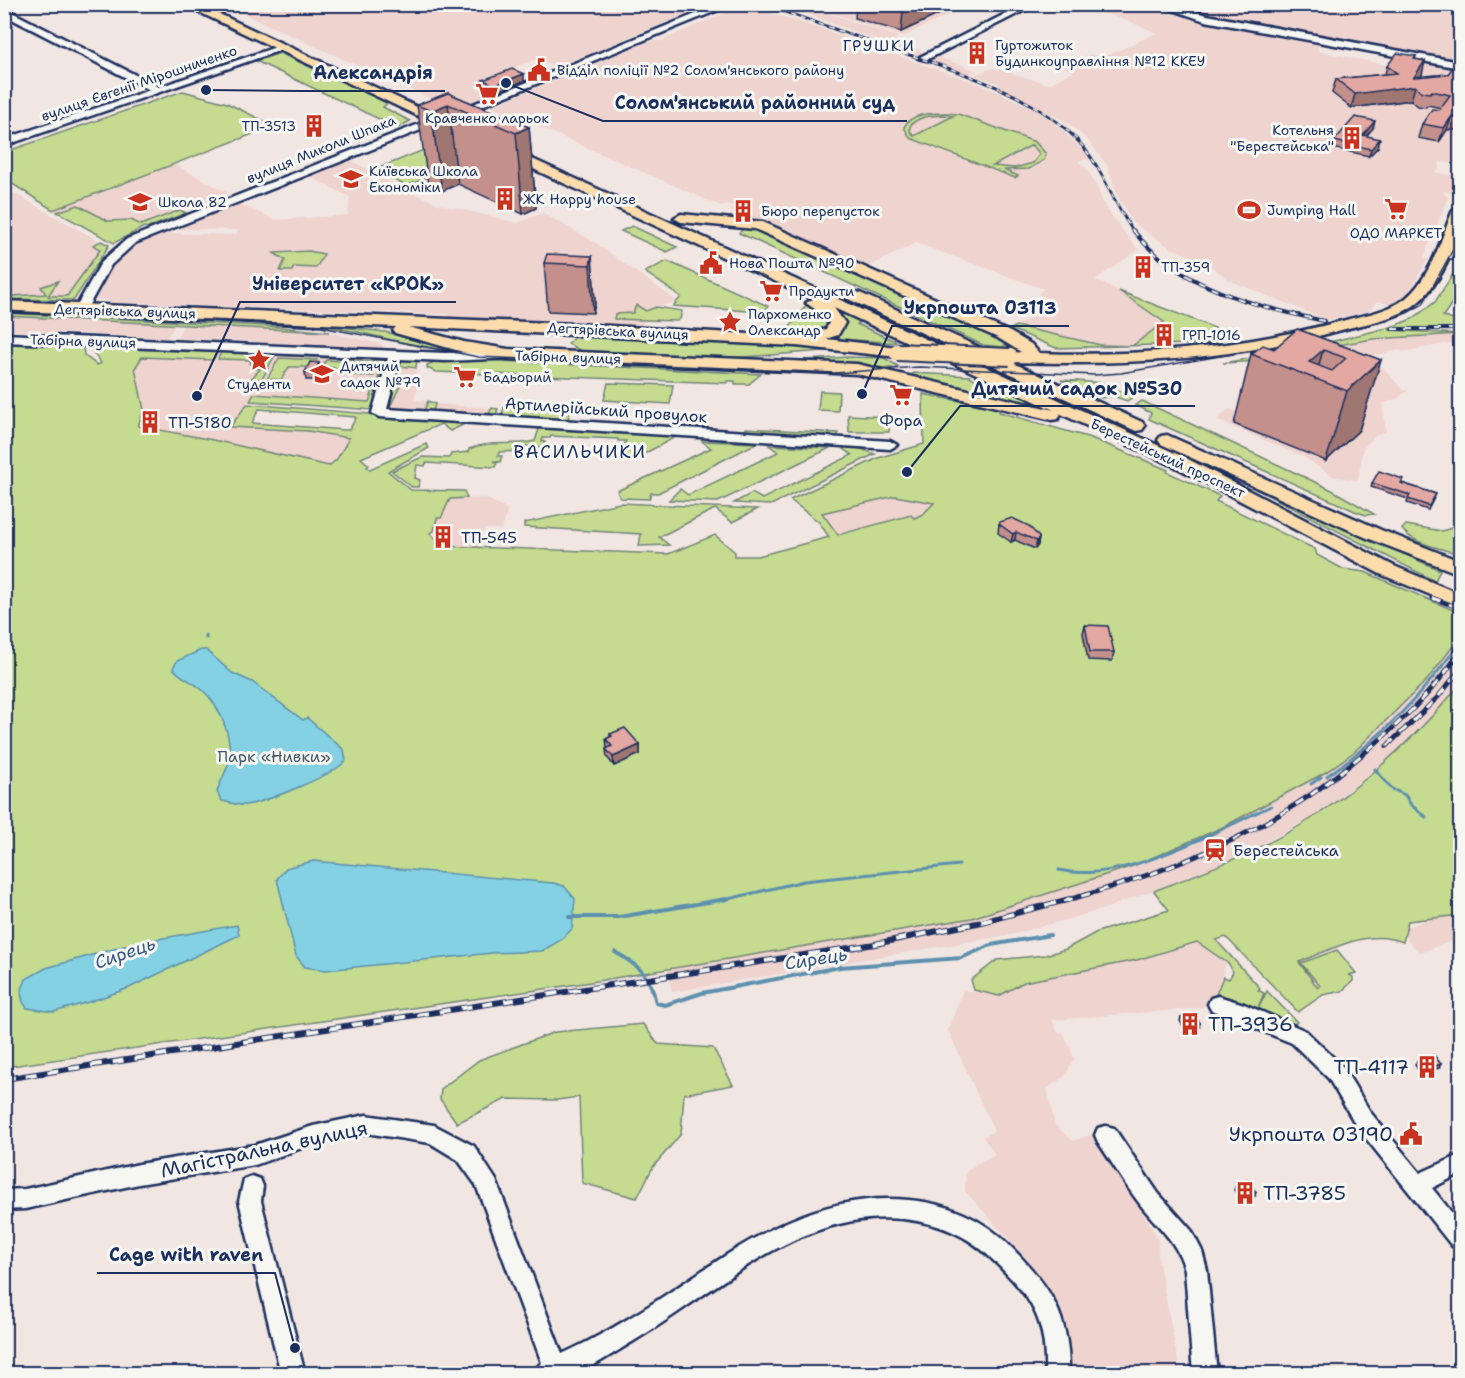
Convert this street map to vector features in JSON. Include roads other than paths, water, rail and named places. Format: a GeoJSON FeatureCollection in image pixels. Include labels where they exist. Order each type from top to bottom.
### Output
{"type":"FeatureCollection","features":[{"type":"Feature","properties":{"kind":"main road"},"geometry":{"type":"LineString","coordinates":[[187,4],[457,129]]}},
{"type":"Feature","properties":{"kind":"main road"},"geometry":{"type":"LineString","coordinates":[[211,4],[474,124]]}},
{"type":"Feature","properties":{"kind":"main road","name":"Берестейський проспект"},"geometry":{"type":"LineString","coordinates":[[1452,566],[1319,510],[681,218],[502,143],[626,206],[1182,463],[1387,570],[1461,601]]}},
{"type":"Feature","properties":{"kind":"main road"},"geometry":{"type":"LineString","coordinates":[[626,206],[625,210],[646,227],[820,306],[828,311],[837,323],[836,328],[829,334],[796,341]]}},
{"type":"Feature","properties":{"kind":"main road"},"geometry":{"type":"LineString","coordinates":[[741,363],[823,354],[889,352],[1034,358],[1162,354],[1281,341],[1374,317],[1411,301],[1421,290],[1443,253],[1461,210]]}},
{"type":"Feature","properties":{"kind":"main road"},"geometry":{"type":"LineString","coordinates":[[681,218],[752,224],[1004,335],[1025,348],[1034,358]]}},
{"type":"Feature","properties":{"kind":"main road"},"geometry":{"type":"LineString","coordinates":[[733,242],[736,230],[752,224]]}},
{"type":"Feature","properties":{"kind":"main road","name":"Дегтярівська вулиця"},"geometry":{"type":"LineString","coordinates":[[4,306],[576,329],[796,341],[889,352]]}},
{"type":"Feature","properties":{"kind":"main road","name":"Дегтярівська вулиця"},"geometry":{"type":"LineString","coordinates":[[353,321],[404,331],[463,347],[525,354]]}},
{"type":"Feature","properties":{"kind":"main road"},"geometry":{"type":"LineString","coordinates":[[569,356],[558,352],[553,344],[559,335],[576,329]]}},
{"type":"Feature","properties":{"kind":"main road","name":"Табірна вулиця"},"geometry":{"type":"LineString","coordinates":[[525,354],[741,363],[874,372],[1007,403],[1124,436]]}},
{"type":"Feature","properties":{"kind":"street"},"geometry":{"type":"LineString","coordinates":[[923,58],[1033,4]]}},
{"type":"Feature","properties":{"kind":"street"},"geometry":{"type":"LineString","coordinates":[[1159,4],[1205,18],[1461,65]]}},
{"type":"Feature","properties":{"kind":"street"},"geometry":{"type":"LineString","coordinates":[[453,115],[716,9]]}},
{"type":"Feature","properties":{"kind":"street"},"geometry":{"type":"LineString","coordinates":[[4,10],[158,90]]}},
{"type":"Feature","properties":{"kind":"street","name":"вулиця Євгенії Мірошниченко"},"geometry":{"type":"LineString","coordinates":[[4,143],[282,48]]}},
{"type":"Feature","properties":{"kind":"street","name":"вулиця Миколи Шпака"},"geometry":{"type":"LineString","coordinates":[[81,309],[105,264],[114,252],[131,241],[437,120]]}},
{"type":"Feature","properties":{"kind":"street"},"geometry":{"type":"LineString","coordinates":[[1443,253],[1461,257]]}},
{"type":"Feature","properties":{"kind":"street","name":"Табірна вулиця"},"geometry":{"type":"LineString","coordinates":[[4,338],[420,356],[466,357],[525,354]]}},
{"type":"Feature","properties":{"kind":"street","name":"Артилерійський провулок"},"geometry":{"type":"LineString","coordinates":[[395,355],[379,413],[890,445]]}},
{"type":"Feature","properties":{"kind":"street"},"geometry":{"type":"LineString","coordinates":[[1218,1004],[1299,1037],[1336,1073],[1364,1120],[1415,1186],[1461,1239]]}},
{"type":"Feature","properties":{"kind":"street","name":"Магістральна вулиця"},"geometry":{"type":"LineString","coordinates":[[4,1200],[25,1199],[139,1174],[255,1155],[313,1135],[366,1124],[434,1134],[466,1153],[484,1179],[554,1372]]}},
{"type":"Feature","properties":{"kind":"street"},"geometry":{"type":"LineString","coordinates":[[1106,1135],[1150,1200],[1183,1237],[1191,1251],[1196,1270],[1205,1374]]}},
{"type":"Feature","properties":{"kind":"street"},"geometry":{"type":"LineString","coordinates":[[1415,1186],[1461,1164]]}},
{"type":"Feature","properties":{"kind":"street"},"geometry":{"type":"LineString","coordinates":[[252,1186],[250,1202],[294,1374]]}},
{"type":"Feature","properties":{"kind":"street"},"geometry":{"type":"LineString","coordinates":[[554,1372],[637,1327],[740,1257],[786,1230],[842,1211],[882,1206],[903,1207],[936,1214],[966,1225],[994,1243],[1036,1290],[1052,1314],[1059,1350],[1057,1374]]}},
{"type":"Feature","properties":{"kind":"water"},"geometry":{"type":"Polygon","coordinates":[[[206,650],[232,673],[252,682],[303,720],[307,718],[344,750],[346,760],[315,780],[267,799],[242,805],[222,801],[217,792],[229,761],[227,731],[219,711],[207,694],[173,668],[177,661],[206,650]]]}},
{"type":"Feature","properties":{"kind":"water"},"geometry":{"type":"Polygon","coordinates":[[[313,861],[553,883],[564,886],[575,899],[572,929],[561,940],[542,951],[492,953],[326,970],[305,967],[296,956],[277,879],[286,868],[313,861]]]}},
{"type":"Feature","properties":{"kind":"water"},"geometry":{"type":"Polygon","coordinates":[[[237,925],[239,935],[129,988],[54,1012],[27,1008],[23,1002],[21,992],[26,979],[46,968],[135,943],[237,925]]]}},
{"type":"Feature","properties":{"kind":"waterway"},"geometry":{"type":"LineString","coordinates":[[1327,776],[1365,747],[1416,698],[1460,642]]}},
{"type":"Feature","properties":{"kind":"waterway"},"geometry":{"type":"LineString","coordinates":[[1375,769],[1392,789],[1405,795],[1411,805],[1426,817]]}},
{"type":"Feature","properties":{"kind":"waterway"},"geometry":{"type":"LineString","coordinates":[[1311,784],[1321,777]]}},
{"type":"Feature","properties":{"kind":"waterway"},"geometry":{"type":"LineString","coordinates":[[1059,870],[1084,873],[1111,870],[1138,863],[1195,842],[1271,806]]}},
{"type":"Feature","properties":{"kind":"waterway"},"geometry":{"type":"LineString","coordinates":[[720,901],[804,881],[959,865]]}},
{"type":"Feature","properties":{"kind":"waterway"},"geometry":{"type":"LineString","coordinates":[[569,917],[619,917],[726,899]]}},
{"type":"Feature","properties":{"kind":"waterway","name":"Сирець"},"geometry":{"type":"LineString","coordinates":[[615,952],[642,972],[651,985],[656,1003],[665,1005],[702,993],[840,967],[961,958],[991,945],[1050,935]]}},
{"type":"Feature","properties":{"kind":"tram line"},"geometry":{"type":"LineString","coordinates":[[4,311],[321,327],[479,357],[835,373],[919,367],[1095,375],[1121,373],[1285,345],[1386,321],[1423,304],[1460,237]]}},
{"type":"Feature","properties":{"kind":"railway"},"geometry":{"type":"LineString","coordinates":[[762,4],[966,75],[992,85],[1040,110],[1061,125],[1087,152],[1134,232]]}},
{"type":"Feature","properties":{"kind":"railway"},"geometry":{"type":"LineString","coordinates":[[1133,230],[1151,250],[1172,266],[1220,292],[1272,309],[1324,321]]}},
{"type":"Feature","properties":{"kind":"railway"},"geometry":{"type":"LineString","coordinates":[[1392,329],[1460,329]]}},
{"type":"Feature","properties":{"kind":"railway"},"geometry":{"type":"LineString","coordinates":[[1432,598],[1460,608]]}},
{"type":"Feature","properties":{"kind":"railway"},"geometry":{"type":"LineString","coordinates":[[1064,901],[1125,883],[1185,861],[1271,820],[1315,792],[1403,719],[1439,680],[1460,652]]}},
{"type":"Feature","properties":{"kind":"railway"},"geometry":{"type":"LineString","coordinates":[[1387,746],[1438,697],[1460,670]]}},
{"type":"Feature","properties":{"kind":"railway"},"geometry":{"type":"LineString","coordinates":[[4,1079],[875,944],[982,922],[1070,899]]}},
{"type":"Feature","properties":{"kind":"place","name":"Гуртожиток Будинкоуправління №12 ККЕУ"},"geometry":{"type":"Point","coordinates":[977,53]}},
{"type":"Feature","properties":{"kind":"place","name":"Відділ поліції №2 Солом'янського району"},"geometry":{"type":"Point","coordinates":[539,70]}},
{"type":"Feature","properties":{"kind":"place","name":"Солом'янський районний суд"},"geometry":{"type":"Point","coordinates":[506,83]}},
{"type":"Feature","properties":{"kind":"place","name":"Александрія"},"geometry":{"type":"Point","coordinates":[206,90]}},
{"type":"Feature","properties":{"kind":"place","name":"Кравченко ларьок"},"geometry":{"type":"Point","coordinates":[487,94]}},
{"type":"Feature","properties":{"kind":"place","name":"ТП-3513"},"geometry":{"type":"Point","coordinates":[314,126]}},
{"type":"Feature","properties":{"kind":"place","name":"Котельня \"Берестейська\""},"geometry":{"type":"Point","coordinates":[1352,138]}},
{"type":"Feature","properties":{"kind":"place","name":"Київська Школа Економіки"},"geometry":{"type":"Point","coordinates":[351,179]}},
{"type":"Feature","properties":{"kind":"place","name":"ЖК Happy house"},"geometry":{"type":"Point","coordinates":[505,199]}},
{"type":"Feature","properties":{"kind":"place","name":"Школа 82"},"geometry":{"type":"Point","coordinates":[140,202]}},
{"type":"Feature","properties":{"kind":"place","name":"ОДО МАРКЕТ"},"geometry":{"type":"Point","coordinates":[1396,209]}},
{"type":"Feature","properties":{"kind":"place","name":"Jumping Hall"},"geometry":{"type":"Point","coordinates":[1249,210]}},
{"type":"Feature","properties":{"kind":"place","name":"Бюро перепусток"},"geometry":{"type":"Point","coordinates":[743,211]}},
{"type":"Feature","properties":{"kind":"place","name":"Нова Пошта №90"},"geometry":{"type":"Point","coordinates":[711,263]}},
{"type":"Feature","properties":{"kind":"place","name":"ТП-359"},"geometry":{"type":"Point","coordinates":[1143,267]}},
{"type":"Feature","properties":{"kind":"place","name":"Продукти"},"geometry":{"type":"Point","coordinates":[771,291]}},
{"type":"Feature","properties":{"kind":"place","name":"Пархоменко Олександр"},"geometry":{"type":"Point","coordinates":[730,322]}},
{"type":"Feature","properties":{"kind":"place","name":"ГРП-1016"},"geometry":{"type":"Point","coordinates":[1164,335]}},
{"type":"Feature","properties":{"kind":"place","name":"Студенти"},"geometry":{"type":"Point","coordinates":[259,360]}},
{"type":"Feature","properties":{"kind":"place","name":"Дитячий садок №79"},"geometry":{"type":"Point","coordinates":[322,374]}},
{"type":"Feature","properties":{"kind":"place","name":"Бадьорий"},"geometry":{"type":"Point","coordinates":[465,377]}},
{"type":"Feature","properties":{"kind":"place","name":"Укрпошта 03113"},"geometry":{"type":"Point","coordinates":[862,394]}},
{"type":"Feature","properties":{"kind":"place","name":"Фора"},"geometry":{"type":"Point","coordinates":[901,395]}},
{"type":"Feature","properties":{"kind":"place","name":"Університет «КРОК»"},"geometry":{"type":"Point","coordinates":[197,396]}},
{"type":"Feature","properties":{"kind":"place","name":"ТП-5180"},"geometry":{"type":"Point","coordinates":[150,422]}},
{"type":"Feature","properties":{"kind":"place","name":"Дитячий садок №530"},"geometry":{"type":"Point","coordinates":[907,472]}},
{"type":"Feature","properties":{"kind":"place","name":"ТП-545"},"geometry":{"type":"Point","coordinates":[443,537]}},
{"type":"Feature","properties":{"kind":"place","name":"Берестейська"},"geometry":{"type":"Point","coordinates":[1215,850]}},
{"type":"Feature","properties":{"kind":"place","name":"ТП-3936"},"geometry":{"type":"Point","coordinates":[1190,1024]}},
{"type":"Feature","properties":{"kind":"place","name":"ТП-4117"},"geometry":{"type":"Point","coordinates":[1427,1067]}},
{"type":"Feature","properties":{"kind":"place","name":"Укрпошта 03190"},"geometry":{"type":"Point","coordinates":[1411,1134]}},
{"type":"Feature","properties":{"kind":"place","name":"ТП-3785"},"geometry":{"type":"Point","coordinates":[1245,1193]}},
{"type":"Feature","properties":{"kind":"place","name":"Cage with raven"},"geometry":{"type":"Point","coordinates":[295,1348]}},
{"type":"Feature","properties":{"kind":"district","name":"ГРУШКИ"},"geometry":{"type":"Point","coordinates":[879,45]}},
{"type":"Feature","properties":{"kind":"district","name":"ВАСИЛЬЧИКИ"},"geometry":{"type":"Point","coordinates":[580,452]}},
{"type":"Feature","properties":{"kind":"park label","name":"Парк «Нивки»"},"geometry":{"type":"Point","coordinates":[274,756]}}]}
